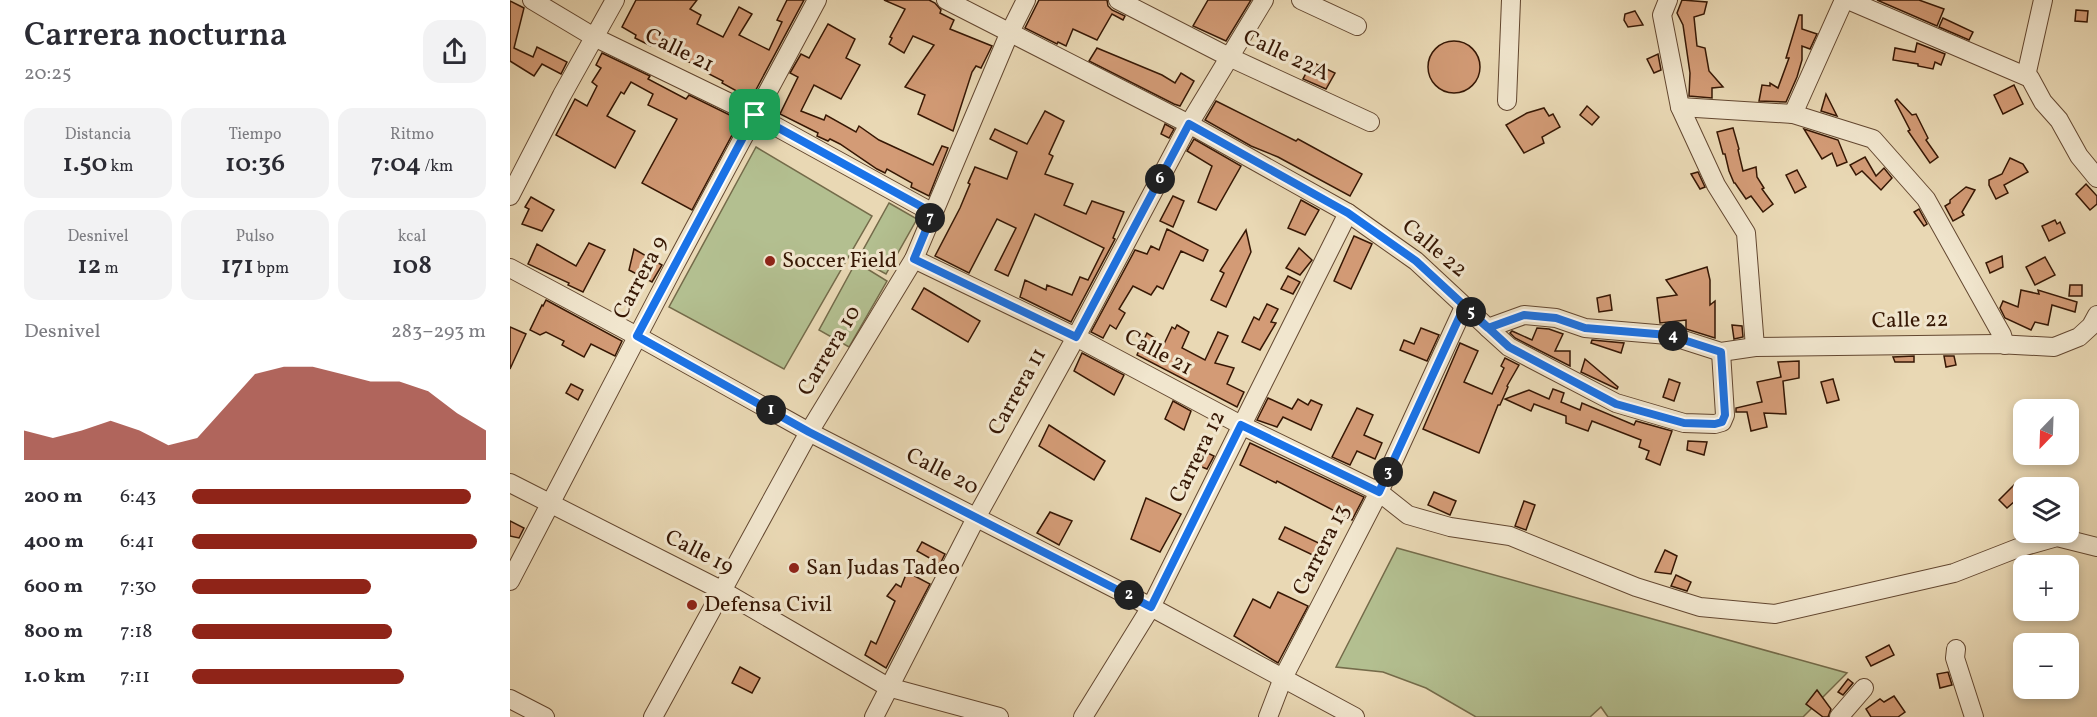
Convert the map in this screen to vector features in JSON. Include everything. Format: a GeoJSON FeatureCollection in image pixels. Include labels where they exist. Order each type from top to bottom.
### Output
{"type":"FeatureCollection","features":[{"type":"Feature","properties":{"kind":"street","name":"Calle 21"},"geometry":{"type":"LineString","coordinates":[[532,0],[594,36],[755,115],[933,213]]}},
{"type":"Feature","properties":{"kind":"street"},"geometry":{"type":"LineString","coordinates":[[510,196],[615,0]]}},
{"type":"Feature","properties":{"kind":"street","name":"Carrera 9"},"geometry":{"type":"LineString","coordinates":[[510,581],[637,336],[817,0]]}},
{"type":"Feature","properties":{"kind":"street","name":"Calle 22"},"geometry":{"type":"LineString","coordinates":[[946,0],[1189,124],[1348,213],[1416,261],[1488,328],[1524,315],[1556,318],[1585,328],[1668,335],[1721,352],[1755,347],[2054,346],[2064,344],[2085,332],[2097,315]]}},
{"type":"Feature","properties":{"kind":"street","name":"Carrera 10"},"geometry":{"type":"LineString","coordinates":[[653,717],[809,432],[914,259],[1009,34],[1026,0]]}},
{"type":"Feature","properties":{"kind":"street","name":"Calle 22A"},"geometry":{"type":"LineString","coordinates":[[1118,0],[1229,57],[1370,122]]}},
{"type":"Feature","properties":{"kind":"street","name":"Carrera 11"},"geometry":{"type":"LineString","coordinates":[[874,717],[977,516],[1076,337],[1189,124],[1264,0]]}},
{"type":"Feature","properties":{"kind":"street"},"geometry":{"type":"LineString","coordinates":[[1301,0],[1357,26]]}},
{"type":"Feature","properties":{"kind":"street"},"geometry":{"type":"LineString","coordinates":[[1507,101],[1511,0]]}},
{"type":"Feature","properties":{"kind":"street"},"geometry":{"type":"LineString","coordinates":[[1793,114],[1846,0],[2026,76],[2034,82],[2043,102],[2059,120],[2079,156],[2097,178]]}},
{"type":"Feature","properties":{"kind":"street"},"geometry":{"type":"LineString","coordinates":[[2026,76],[2043,0]]}},
{"type":"Feature","properties":{"kind":"street"},"geometry":{"type":"LineString","coordinates":[[1665,8],[1680,107],[1716,185],[1746,233],[1755,347]]}},
{"type":"Feature","properties":{"kind":"street"},"geometry":{"type":"LineString","coordinates":[[1680,107],[1793,114],[1873,139],[1926,199],[2002,335],[2005,345]]}},
{"type":"Feature","properties":{"kind":"street","name":"Carrera 12"},"geometry":{"type":"LineString","coordinates":[[1083,717],[1151,607],[1348,213]]}},
{"type":"Feature","properties":{"kind":"street","name":"Calle 21"},"geometry":{"type":"LineString","coordinates":[[914,259],[1076,337],[1241,425],[1379,492],[1408,515],[1450,527],[1510,536],[1636,587],[1700,607],[1775,614],[1954,573],[2018,548],[2057,537],[2097,547]]}},
{"type":"Feature","properties":{"kind":"street","name":"Calle 20"},"geometry":{"type":"LineString","coordinates":[[510,268],[809,432],[977,516],[1355,717]]}},
{"type":"Feature","properties":{"kind":"street","name":"Carrera 13"},"geometry":{"type":"LineString","coordinates":[[1268,717],[1283,678],[1379,492],[1464,307]]}},
{"type":"Feature","properties":{"kind":"street"},"geometry":{"type":"LineString","coordinates":[[1488,328],[1509,347],[1616,404],[1684,423],[1715,424],[1722,422],[1725,415],[1721,352]]}},
{"type":"Feature","properties":{"kind":"street","name":"Calle 19"},"geometry":{"type":"LineString","coordinates":[[510,483],[721,590],[888,687],[999,717]]}},
{"type":"Feature","properties":{"kind":"street"},"geometry":{"type":"LineString","coordinates":[[1956,649],[1955,658],[1974,717]]}},
{"type":"Feature","properties":{"kind":"street"},"geometry":{"type":"LineString","coordinates":[[1839,717],[1864,688]]}},
{"type":"Feature","properties":{"kind":"street"},"geometry":{"type":"LineString","coordinates":[[510,699],[545,717]]}},
{"type":"Feature","properties":{"kind":"green space","name":"Soccer Field"},"geometry":{"type":"Polygon","coordinates":[[[756,147],[872,216],[784,369],[669,307],[756,147]]]}},
{"type":"Feature","properties":{"kind":"green space","name":"Soccer Field"},"geometry":{"type":"Polygon","coordinates":[[[889,203],[917,219],[886,274],[858,259],[889,203]]]}},
{"type":"Feature","properties":{"kind":"green space","name":"Soccer Field"},"geometry":{"type":"Polygon","coordinates":[[[856,262],[887,281],[849,347],[819,330],[856,262]]]}},
{"type":"Feature","properties":{"kind":"green space"},"geometry":{"type":"Polygon","coordinates":[[[1397,548],[1847,673],[1803,717],[1608,717],[1601,707],[1590,717],[1476,717],[1426,688],[1383,672],[1336,667],[1397,548]]]}},
{"type":"Feature","properties":{"kind":"building"},"geometry":{"type":"Polygon","coordinates":[[[636,0],[697,0],[690,9],[701,15],[697,24],[723,37],[739,7],[752,14],[739,35],[769,50],[782,22],[777,20],[787,0],[804,0],[751,99],[722,83],[723,81],[709,74],[710,72],[635,38],[636,35],[622,27],[636,0]]]}},
{"type":"Feature","properties":{"kind":"building"},"geometry":{"type":"Polygon","coordinates":[[[884,0],[929,0],[941,10],[940,13],[954,20],[950,29],[992,46],[981,68],[976,66],[972,72],[953,131],[918,114],[925,95],[905,87],[934,45],[913,36],[904,53],[889,44],[892,38],[890,37],[905,9],[884,0]]]}},
{"type":"Feature","properties":{"kind":"building"},"geometry":{"type":"Polygon","coordinates":[[[1039,0],[1107,0],[1112,10],[1125,16],[1123,20],[1112,14],[1097,40],[1073,29],[1066,46],[1025,28],[1039,0]]]}},
{"type":"Feature","properties":{"kind":"building"},"geometry":{"type":"Polygon","coordinates":[[[1208,0],[1251,0],[1226,41],[1193,26],[1208,0]]]}},
{"type":"Feature","properties":{"kind":"building"},"geometry":{"type":"Polygon","coordinates":[[[1682,0],[1707,2],[1704,14],[1694,17],[1697,46],[1705,48],[1709,71],[1723,87],[1712,88],[1712,98],[1689,96],[1690,73],[1683,25],[1677,13],[1682,0]]]}},
{"type":"Feature","properties":{"kind":"building"},"geometry":{"type":"Polygon","coordinates":[[[1877,0],[1919,0],[1944,9],[1937,26],[1877,0]]]}},
{"type":"Feature","properties":{"kind":"building"},"geometry":{"type":"Polygon","coordinates":[[[510,1],[524,8],[514,48],[533,57],[537,47],[567,62],[561,74],[542,64],[534,76],[510,61],[510,1]]]}},
{"type":"Feature","properties":{"kind":"building"},"geometry":{"type":"Polygon","coordinates":[[[2076,10],[2088,11],[2087,22],[2075,21],[2076,10]]]}},
{"type":"Feature","properties":{"kind":"building"},"geometry":{"type":"Polygon","coordinates":[[[1635,11],[1643,25],[1628,27],[1624,20],[1625,14],[1635,11]]]}},
{"type":"Feature","properties":{"kind":"building"},"geometry":{"type":"Polygon","coordinates":[[[1799,15],[1802,15],[1802,29],[1817,34],[1810,49],[1802,46],[1802,60],[1786,102],[1759,101],[1762,85],[1770,86],[1770,83],[1778,88],[1789,58],[1786,58],[1799,15]]]}},
{"type":"Feature","properties":{"kind":"building"},"geometry":{"type":"Polygon","coordinates":[[[1943,18],[1973,32],[1969,40],[1939,27],[1943,18]]]}},
{"type":"Feature","properties":{"kind":"building"},"geometry":{"type":"Polygon","coordinates":[[[828,24],[855,39],[846,58],[860,65],[841,99],[814,85],[801,111],[824,120],[826,115],[856,132],[859,126],[879,140],[933,165],[942,146],[948,148],[929,196],[911,187],[912,183],[887,169],[885,173],[877,169],[840,144],[817,136],[818,133],[780,114],[798,77],[790,73],[801,54],[809,58],[828,24]]]}},
{"type":"Feature","properties":{"kind":"building"},"geometry":{"type":"Polygon","coordinates":[[[1454,41],[1464,43],[1472,49],[1478,57],[1480,67],[1478,77],[1472,85],[1464,91],[1454,93],[1444,91],[1436,85],[1430,77],[1428,67],[1430,57],[1436,49],[1444,43],[1454,41]]]}},
{"type":"Feature","properties":{"kind":"building"},"geometry":{"type":"Polygon","coordinates":[[[1917,43],[1945,54],[1941,65],[1935,62],[1933,69],[1893,60],[1895,48],[1915,52],[1917,43]]]}},
{"type":"Feature","properties":{"kind":"building"},"geometry":{"type":"Polygon","coordinates":[[[1097,48],[1162,75],[1175,83],[1181,73],[1194,81],[1180,106],[1174,104],[1089,61],[1097,48]]]}},
{"type":"Feature","properties":{"kind":"building"},"geometry":{"type":"Polygon","coordinates":[[[602,53],[650,76],[648,79],[686,99],[689,95],[740,120],[692,210],[642,183],[677,119],[648,105],[653,94],[631,82],[624,94],[621,92],[607,116],[635,131],[615,168],[556,135],[575,99],[587,106],[597,86],[592,82],[601,68],[596,65],[602,53]]]}},
{"type":"Feature","properties":{"kind":"building"},"geometry":{"type":"Polygon","coordinates":[[[1658,54],[1661,70],[1654,73],[1647,59],[1658,54]]]}},
{"type":"Feature","properties":{"kind":"building"},"geometry":{"type":"Polygon","coordinates":[[[1312,62],[1335,73],[1326,89],[1303,79],[1312,62]]]}},
{"type":"Feature","properties":{"kind":"building"},"geometry":{"type":"Polygon","coordinates":[[[2014,85],[2023,104],[2003,114],[1994,95],[2014,85]]]}},
{"type":"Feature","properties":{"kind":"building"},"geometry":{"type":"Polygon","coordinates":[[[1826,94],[1837,116],[1821,111],[1826,94]]]}},
{"type":"Feature","properties":{"kind":"building"},"geometry":{"type":"Polygon","coordinates":[[[1897,99],[1912,115],[1916,114],[1928,138],[1926,140],[1938,157],[1930,163],[1908,131],[1910,130],[1895,101],[1897,99]]]}},
{"type":"Feature","properties":{"kind":"building"},"geometry":{"type":"Polygon","coordinates":[[[1216,101],[1296,141],[1298,139],[1362,174],[1350,196],[1205,120],[1216,101]]]}},
{"type":"Feature","properties":{"kind":"building"},"geometry":{"type":"Polygon","coordinates":[[[1587,106],[1599,117],[1592,125],[1580,115],[1587,106]]]}},
{"type":"Feature","properties":{"kind":"building"},"geometry":{"type":"Polygon","coordinates":[[[1544,108],[1549,116],[1553,114],[1560,127],[1542,137],[1544,143],[1524,153],[1506,125],[1527,113],[1544,108]]]}},
{"type":"Feature","properties":{"kind":"building"},"geometry":{"type":"Polygon","coordinates":[[[1045,111],[1064,121],[1049,154],[1053,156],[1045,174],[1073,184],[1064,205],[1086,214],[1092,201],[1124,212],[1113,238],[1115,239],[1071,322],[1020,297],[1025,280],[1046,290],[1047,285],[1072,295],[1080,277],[1088,280],[1104,248],[1035,214],[1008,276],[995,270],[1016,228],[997,219],[969,273],[935,256],[960,208],[975,167],[1007,179],[1017,152],[990,139],[995,129],[1027,144],[1045,111]]]}},
{"type":"Feature","properties":{"kind":"building"},"geometry":{"type":"Polygon","coordinates":[[[1165,124],[1174,129],[1169,138],[1161,134],[1165,124]]]}},
{"type":"Feature","properties":{"kind":"building"},"geometry":{"type":"Polygon","coordinates":[[[1733,128],[1743,171],[1756,167],[1757,177],[1764,188],[1762,189],[1773,204],[1763,212],[1751,196],[1746,199],[1734,183],[1729,171],[1717,132],[1733,128]]]}},
{"type":"Feature","properties":{"kind":"building"},"geometry":{"type":"Polygon","coordinates":[[[1804,129],[1838,140],[1847,162],[1837,166],[1832,153],[1822,159],[1804,129]]]}},
{"type":"Feature","properties":{"kind":"building"},"geometry":{"type":"Polygon","coordinates":[[[1194,139],[1241,166],[1216,210],[1198,202],[1212,166],[1187,151],[1194,139]]]}},
{"type":"Feature","properties":{"kind":"building"},"geometry":{"type":"Polygon","coordinates":[[[1865,157],[1876,176],[1884,168],[1892,178],[1881,190],[1862,171],[1856,175],[1850,165],[1865,157]]]}},
{"type":"Feature","properties":{"kind":"building"},"geometry":{"type":"Polygon","coordinates":[[[2010,158],[2023,164],[2028,172],[2004,185],[2008,193],[1996,199],[1989,180],[2002,174],[2010,158]]]}},
{"type":"Feature","properties":{"kind":"building"},"geometry":{"type":"Polygon","coordinates":[[[1797,170],[1806,187],[1795,193],[1786,175],[1797,170]]]}},
{"type":"Feature","properties":{"kind":"building"},"geometry":{"type":"Polygon","coordinates":[[[1698,172],[1705,187],[1700,189],[1691,174],[1698,172]]]}},
{"type":"Feature","properties":{"kind":"building"},"geometry":{"type":"Polygon","coordinates":[[[2086,184],[2097,196],[2097,204],[2090,210],[2076,194],[2086,184]]]}},
{"type":"Feature","properties":{"kind":"building"},"geometry":{"type":"Polygon","coordinates":[[[1966,187],[1975,190],[1962,212],[1964,215],[1953,221],[1945,206],[1966,187]]]}},
{"type":"Feature","properties":{"kind":"building"},"geometry":{"type":"Polygon","coordinates":[[[1173,196],[1184,201],[1173,227],[1160,221],[1173,196]]]}},
{"type":"Feature","properties":{"kind":"building"},"geometry":{"type":"Polygon","coordinates":[[[531,197],[554,210],[542,231],[522,224],[529,209],[525,207],[531,197]]]}},
{"type":"Feature","properties":{"kind":"building"},"geometry":{"type":"Polygon","coordinates":[[[1301,200],[1319,210],[1305,235],[1288,228],[1301,200]]]}},
{"type":"Feature","properties":{"kind":"building"},"geometry":{"type":"Polygon","coordinates":[[[1919,209],[1927,224],[1924,226],[1914,212],[1919,209]]]}},
{"type":"Feature","properties":{"kind":"building"},"geometry":{"type":"Polygon","coordinates":[[[2055,220],[2057,224],[2060,222],[2065,233],[2049,241],[2042,226],[2055,220]]]}},
{"type":"Feature","properties":{"kind":"building"},"geometry":{"type":"Polygon","coordinates":[[[1167,229],[1208,250],[1203,261],[1181,251],[1163,289],[1157,286],[1151,295],[1133,286],[1119,309],[1125,313],[1116,329],[1110,325],[1103,338],[1091,332],[1135,250],[1147,254],[1151,246],[1159,250],[1167,229]]]}},
{"type":"Feature","properties":{"kind":"building"},"geometry":{"type":"Polygon","coordinates":[[[1246,230],[1251,252],[1226,307],[1211,300],[1224,273],[1220,271],[1246,230]]]}},
{"type":"Feature","properties":{"kind":"building"},"geometry":{"type":"Polygon","coordinates":[[[1354,236],[1372,244],[1351,289],[1334,281],[1354,236]]]}},
{"type":"Feature","properties":{"kind":"building"},"geometry":{"type":"Polygon","coordinates":[[[589,243],[605,250],[583,292],[528,264],[537,244],[576,266],[589,243]]]}},
{"type":"Feature","properties":{"kind":"building"},"geometry":{"type":"Polygon","coordinates":[[[1299,248],[1312,260],[1300,275],[1286,268],[1299,248]]]}},
{"type":"Feature","properties":{"kind":"building"},"geometry":{"type":"Polygon","coordinates":[[[634,249],[662,265],[652,282],[629,270],[634,249]]]}},
{"type":"Feature","properties":{"kind":"building"},"geometry":{"type":"Polygon","coordinates":[[[2002,256],[2003,267],[1990,273],[1986,263],[2002,256]]]}},
{"type":"Feature","properties":{"kind":"building"},"geometry":{"type":"Polygon","coordinates":[[[2045,257],[2055,275],[2035,285],[2026,267],[2045,257]]]}},
{"type":"Feature","properties":{"kind":"building"},"geometry":{"type":"Polygon","coordinates":[[[1707,267],[1710,280],[1710,305],[1715,301],[1715,338],[1686,329],[1686,320],[1660,323],[1657,298],[1677,295],[1666,280],[1707,267]]]}},
{"type":"Feature","properties":{"kind":"building"},"geometry":{"type":"Polygon","coordinates":[[[1288,276],[1300,282],[1293,294],[1281,289],[1288,276]]]}},
{"type":"Feature","properties":{"kind":"building"},"geometry":{"type":"Polygon","coordinates":[[[2070,285],[2082,285],[2082,296],[2069,296],[2070,285]]]}},
{"type":"Feature","properties":{"kind":"building"},"geometry":{"type":"Polygon","coordinates":[[[924,288],[980,321],[968,342],[912,309],[924,288]]]}},
{"type":"Feature","properties":{"kind":"building"},"geometry":{"type":"Polygon","coordinates":[[[2021,290],[2039,294],[2038,290],[2077,302],[2075,312],[2052,305],[2048,325],[2035,322],[2031,330],[2005,318],[2000,308],[2003,301],[2018,307],[2021,290]]]}},
{"type":"Feature","properties":{"kind":"building"},"geometry":{"type":"Polygon","coordinates":[[[1610,295],[1612,310],[1599,312],[1597,298],[1610,295]]]}},
{"type":"Feature","properties":{"kind":"building"},"geometry":{"type":"Polygon","coordinates":[[[546,300],[622,341],[615,356],[591,344],[584,357],[562,345],[564,341],[546,332],[540,335],[530,330],[546,300]]]}},
{"type":"Feature","properties":{"kind":"building"},"geometry":{"type":"Polygon","coordinates":[[[1267,304],[1278,309],[1271,322],[1276,323],[1260,350],[1242,342],[1254,317],[1259,320],[1267,304]]]}},
{"type":"Feature","properties":{"kind":"building"},"geometry":{"type":"Polygon","coordinates":[[[1177,325],[1189,332],[1182,348],[1205,360],[1218,332],[1228,336],[1215,363],[1234,368],[1227,384],[1244,392],[1237,407],[1137,355],[1147,333],[1164,344],[1172,327],[1175,329],[1177,325]]]}},
{"type":"Feature","properties":{"kind":"building"},"geometry":{"type":"Polygon","coordinates":[[[1732,325],[1742,326],[1743,337],[1734,339],[1732,325]]]}},
{"type":"Feature","properties":{"kind":"building"},"geometry":{"type":"Polygon","coordinates":[[[510,327],[526,334],[510,369],[510,327]]]}},
{"type":"Feature","properties":{"kind":"building"},"geometry":{"type":"Polygon","coordinates":[[[1421,328],[1439,335],[1427,361],[1400,350],[1404,340],[1414,344],[1421,328]]]}},
{"type":"Feature","properties":{"kind":"building"},"geometry":{"type":"Polygon","coordinates":[[[1537,328],[1563,334],[1555,351],[1570,351],[1570,366],[1515,338],[1510,333],[1512,331],[1532,340],[1537,328]]]}},
{"type":"Feature","properties":{"kind":"building"},"geometry":{"type":"Polygon","coordinates":[[[1592,340],[1624,343],[1621,353],[1591,343],[1592,340]]]}},
{"type":"Feature","properties":{"kind":"building"},"geometry":{"type":"Polygon","coordinates":[[[1460,343],[1478,351],[1464,382],[1492,394],[1504,368],[1501,366],[1505,358],[1519,365],[1498,405],[1479,453],[1423,429],[1460,343]]]}},
{"type":"Feature","properties":{"kind":"building"},"geometry":{"type":"Polygon","coordinates":[[[1082,353],[1124,375],[1114,395],[1074,371],[1082,353]]]}},
{"type":"Feature","properties":{"kind":"building"},"geometry":{"type":"Polygon","coordinates":[[[1914,356],[1914,362],[1895,362],[1893,357],[1914,356]]]}},
{"type":"Feature","properties":{"kind":"building"},"geometry":{"type":"Polygon","coordinates":[[[1944,356],[1954,356],[1956,365],[1946,367],[1944,356]]]}},
{"type":"Feature","properties":{"kind":"building"},"geometry":{"type":"Polygon","coordinates":[[[1585,359],[1618,387],[1617,389],[1581,372],[1585,359]]]}},
{"type":"Feature","properties":{"kind":"building"},"geometry":{"type":"Polygon","coordinates":[[[1799,361],[1799,378],[1783,381],[1786,414],[1764,413],[1767,427],[1751,431],[1747,412],[1736,412],[1736,408],[1762,402],[1757,382],[1781,377],[1778,362],[1799,361]]]}},
{"type":"Feature","properties":{"kind":"building"},"geometry":{"type":"Polygon","coordinates":[[[1669,379],[1680,383],[1674,401],[1663,397],[1669,379]]]}},
{"type":"Feature","properties":{"kind":"building"},"geometry":{"type":"Polygon","coordinates":[[[1833,379],[1839,400],[1827,403],[1821,382],[1833,379]]]}},
{"type":"Feature","properties":{"kind":"building"},"geometry":{"type":"Polygon","coordinates":[[[571,384],[583,390],[578,400],[566,393],[571,384]]]}},
{"type":"Feature","properties":{"kind":"building"},"geometry":{"type":"Polygon","coordinates":[[[1553,389],[1564,393],[1561,402],[1580,410],[1582,403],[1634,425],[1636,421],[1672,431],[1660,465],[1646,459],[1649,451],[1639,447],[1641,440],[1592,421],[1588,431],[1566,423],[1566,416],[1534,404],[1531,411],[1505,399],[1529,390],[1549,399],[1553,389]]]}},
{"type":"Feature","properties":{"kind":"building"},"geometry":{"type":"Polygon","coordinates":[[[1268,398],[1292,409],[1298,399],[1308,405],[1311,400],[1322,405],[1311,430],[1283,417],[1277,427],[1257,420],[1268,398]]]}},
{"type":"Feature","properties":{"kind":"building"},"geometry":{"type":"Polygon","coordinates":[[[1173,401],[1191,411],[1184,430],[1165,419],[1173,401]]]}},
{"type":"Feature","properties":{"kind":"building"},"geometry":{"type":"Polygon","coordinates":[[[1357,408],[1373,415],[1364,435],[1382,443],[1375,459],[1357,451],[1350,465],[1332,457],[1357,408]]]}},
{"type":"Feature","properties":{"kind":"building"},"geometry":{"type":"Polygon","coordinates":[[[1049,425],[1105,461],[1094,480],[1039,446],[1049,425]]]}},
{"type":"Feature","properties":{"kind":"building"},"geometry":{"type":"Polygon","coordinates":[[[1688,441],[1707,442],[1704,455],[1687,450],[1688,441]]]}},
{"type":"Feature","properties":{"kind":"building"},"geometry":{"type":"Polygon","coordinates":[[[1250,443],[1364,497],[1352,520],[1277,481],[1276,483],[1240,465],[1250,443]]]}},
{"type":"Feature","properties":{"kind":"building"},"geometry":{"type":"Polygon","coordinates":[[[1197,448],[1214,456],[1207,469],[1192,463],[1197,448]]]}},
{"type":"Feature","properties":{"kind":"building"},"geometry":{"type":"Polygon","coordinates":[[[2013,486],[2013,503],[2007,508],[1999,500],[2013,486]]]}},
{"type":"Feature","properties":{"kind":"building"},"geometry":{"type":"Polygon","coordinates":[[[1434,492],[1456,501],[1450,515],[1428,505],[1434,492]]]}},
{"type":"Feature","properties":{"kind":"building"},"geometry":{"type":"Polygon","coordinates":[[[1146,498],[1181,514],[1160,552],[1131,539],[1146,498]]]}},
{"type":"Feature","properties":{"kind":"building"},"geometry":{"type":"Polygon","coordinates":[[[1524,501],[1535,505],[1526,530],[1515,526],[1524,501]]]}},
{"type":"Feature","properties":{"kind":"building"},"geometry":{"type":"Polygon","coordinates":[[[1050,512],[1072,521],[1059,545],[1037,533],[1050,512]]]}},
{"type":"Feature","properties":{"kind":"building"},"geometry":{"type":"Polygon","coordinates":[[[510,521],[524,528],[519,538],[510,536],[510,521]]]}},
{"type":"Feature","properties":{"kind":"building"},"geometry":{"type":"Polygon","coordinates":[[[1285,527],[1325,546],[1319,558],[1279,539],[1285,527]]]}},
{"type":"Feature","properties":{"kind":"building"},"geometry":{"type":"Polygon","coordinates":[[[922,542],[945,554],[940,564],[917,551],[922,542]]]}},
{"type":"Feature","properties":{"kind":"building"},"geometry":{"type":"Polygon","coordinates":[[[1665,550],[1677,556],[1671,574],[1655,572],[1665,550]]]}},
{"type":"Feature","properties":{"kind":"building"},"geometry":{"type":"Polygon","coordinates":[[[907,572],[930,584],[886,668],[865,655],[871,641],[876,644],[895,601],[887,596],[896,584],[901,587],[907,572]]]}},
{"type":"Feature","properties":{"kind":"building"},"geometry":{"type":"Polygon","coordinates":[[[1676,575],[1691,582],[1687,591],[1671,586],[1676,575]]]}},
{"type":"Feature","properties":{"kind":"building"},"geometry":{"type":"Polygon","coordinates":[[[1278,592],[1308,606],[1278,663],[1234,636],[1253,599],[1270,608],[1278,592]]]}},
{"type":"Feature","properties":{"kind":"building"},"geometry":{"type":"Polygon","coordinates":[[[1889,645],[1894,655],[1871,666],[1866,657],[1889,645]]]}},
{"type":"Feature","properties":{"kind":"building"},"geometry":{"type":"Polygon","coordinates":[[[740,667],[760,678],[752,693],[732,683],[740,667]]]}},
{"type":"Feature","properties":{"kind":"building"},"geometry":{"type":"Polygon","coordinates":[[[1948,672],[1952,685],[1940,688],[1937,674],[1948,672]]]}},
{"type":"Feature","properties":{"kind":"building"},"geometry":{"type":"Polygon","coordinates":[[[1848,679],[1853,683],[1843,695],[1838,692],[1848,679]]]}},
{"type":"Feature","properties":{"kind":"building"},"geometry":{"type":"Polygon","coordinates":[[[1817,690],[1831,709],[1828,717],[1823,717],[1806,704],[1817,690]]]}},
{"type":"Feature","properties":{"kind":"building"},"geometry":{"type":"Polygon","coordinates":[[[1894,696],[1905,712],[1898,717],[1871,717],[1866,709],[1880,699],[1884,702],[1894,696]]]}},
{"type":"Feature","properties":{"kind":"place","name":"Soccer Field"},"geometry":{"type":"Point","coordinates":[770,261]}},
{"type":"Feature","properties":{"kind":"place","name":"San Judas Tadeo"},"geometry":{"type":"Point","coordinates":[794,568]}},
{"type":"Feature","properties":{"kind":"place","name":"Defensa Civil"},"geometry":{"type":"Point","coordinates":[692,605]}},
{"type":"Feature","properties":{"kind":"route"},"geometry":{"type":"LineString","coordinates":[[755,115],[637,336],[809,432],[1151,607],[1241,425],[1379,492],[1464,307],[1488,328],[1524,315],[1556,318],[1585,328],[1668,335],[1721,352],[1725,415],[1722,422],[1715,424],[1684,423],[1616,404],[1509,347],[1464,307],[1416,261],[1348,213],[1189,124],[1076,337],[914,259],[933,213],[755,115]]}}]}
